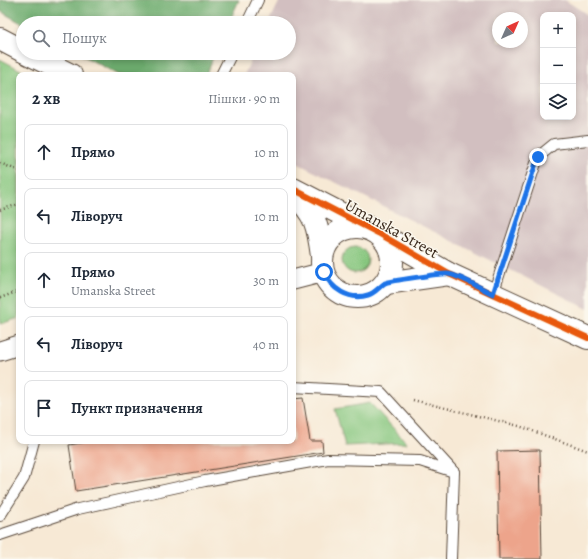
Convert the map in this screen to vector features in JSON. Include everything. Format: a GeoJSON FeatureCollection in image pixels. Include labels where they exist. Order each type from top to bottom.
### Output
{"type":"FeatureCollection","features":[{"type":"Feature","properties":{"kind":"street"},"geometry":{"type":"LineString","coordinates":[[0,40],[16,48]]}},
{"type":"Feature","properties":{"kind":"street"},"geometry":{"type":"LineString","coordinates":[[41,60],[65,72]]}},
{"type":"Feature","properties":{"kind":"street","name":"Umanska Street"},"geometry":{"type":"LineString","coordinates":[[296,191],[378,233],[449,274],[588,338]]}},
{"type":"Feature","properties":{"kind":"street"},"geometry":{"type":"LineString","coordinates":[[296,197],[307,207],[318,227],[323,264],[327,281],[334,288],[344,294],[356,297],[367,295],[378,290],[386,283],[391,273],[393,262],[391,251],[386,240],[378,233],[368,228],[357,226],[346,228],[335,234],[327,243],[323,264]]}},
{"type":"Feature","properties":{"kind":"street"},"geometry":{"type":"LineString","coordinates":[[296,278],[323,264]]}},
{"type":"Feature","properties":{"kind":"street","name":"Umanska Street"},"geometry":{"type":"LineString","coordinates":[[386,283],[449,274]]}},
{"type":"Feature","properties":{"kind":"street"},"geometry":{"type":"LineString","coordinates":[[0,352],[16,346]]}},
{"type":"Feature","properties":{"kind":"lane"},"geometry":{"type":"LineString","coordinates":[[250,16],[258,0]]}},
{"type":"Feature","properties":{"kind":"lane"},"geometry":{"type":"LineString","coordinates":[[222,72],[228,60]]}},
{"type":"Feature","properties":{"kind":"lane"},"geometry":{"type":"LineString","coordinates":[[493,294],[538,157],[554,144],[588,140]]}},
{"type":"Feature","properties":{"kind":"lane"},"geometry":{"type":"LineString","coordinates":[[296,387],[381,392],[454,472],[451,559]]}},
{"type":"Feature","properties":{"kind":"lane"},"geometry":{"type":"LineString","coordinates":[[0,516],[24,478],[33,444]]}},
{"type":"Feature","properties":{"kind":"lane"},"geometry":{"type":"LineString","coordinates":[[0,535],[78,509],[204,482],[328,459],[420,461],[454,472]]}},
{"type":"Feature","properties":{"kind":"path"},"geometry":{"type":"LineString","coordinates":[[0,163],[16,170]]}},
{"type":"Feature","properties":{"kind":"path"},"geometry":{"type":"LineString","coordinates":[[0,210],[16,205]]}},
{"type":"Feature","properties":{"kind":"path"},"geometry":{"type":"LineString","coordinates":[[0,298],[16,292]]}},
{"type":"Feature","properties":{"kind":"path"},"geometry":{"type":"LineString","coordinates":[[381,392],[519,426],[588,451]]}},
{"type":"Feature","properties":{"kind":"shaded area"},"geometry":{"type":"Polygon","coordinates":[[[280,0],[565,0],[588,15],[588,309],[296,163],[296,72],[245,72],[251,60],[296,60],[296,16],[272,16],[280,0]]]}},
{"type":"Feature","properties":{"kind":"green space"},"geometry":{"type":"Polygon","coordinates":[[[0,0],[239,0],[232,16],[16,16],[16,20],[0,11],[0,0]]]}},
{"type":"Feature","properties":{"kind":"green space"},"geometry":{"type":"Polygon","coordinates":[[[0,59],[24,72],[16,72],[16,319],[0,324],[0,59]]]}},
{"type":"Feature","properties":{"kind":"green space"},"geometry":{"type":"Polygon","coordinates":[[[91,60],[212,60],[207,72],[113,72],[91,60]]]}},
{"type":"Feature","properties":{"kind":"green space"},"geometry":{"type":"Polygon","coordinates":[[[355,247],[364,251],[368,260],[364,269],[355,273],[346,269],[342,260],[346,251],[355,247]]]}},
{"type":"Feature","properties":{"kind":"green space"},"geometry":{"type":"Polygon","coordinates":[[[370,403],[407,443],[345,446],[335,409],[370,403]]]}},
{"type":"Feature","properties":{"kind":"building"},"geometry":{"type":"Polygon","coordinates":[[[303,398],[310,441],[322,441],[323,452],[76,491],[69,445],[296,444],[296,399],[303,398]]]}},
{"type":"Feature","properties":{"kind":"building"},"geometry":{"type":"Polygon","coordinates":[[[540,450],[542,559],[499,559],[497,451],[540,450]]]}},
{"type":"Feature","properties":{"kind":"cycle path"},"geometry":{"type":"LineString","coordinates":[[296,191],[378,233],[449,274],[588,338]]}},
{"type":"Feature","properties":{"kind":"route"},"geometry":{"type":"LineString","coordinates":[[324,272],[327,281],[334,288],[344,294],[356,297],[367,295],[378,290],[386,283],[449,274],[493,294],[538,157]]}}]}
